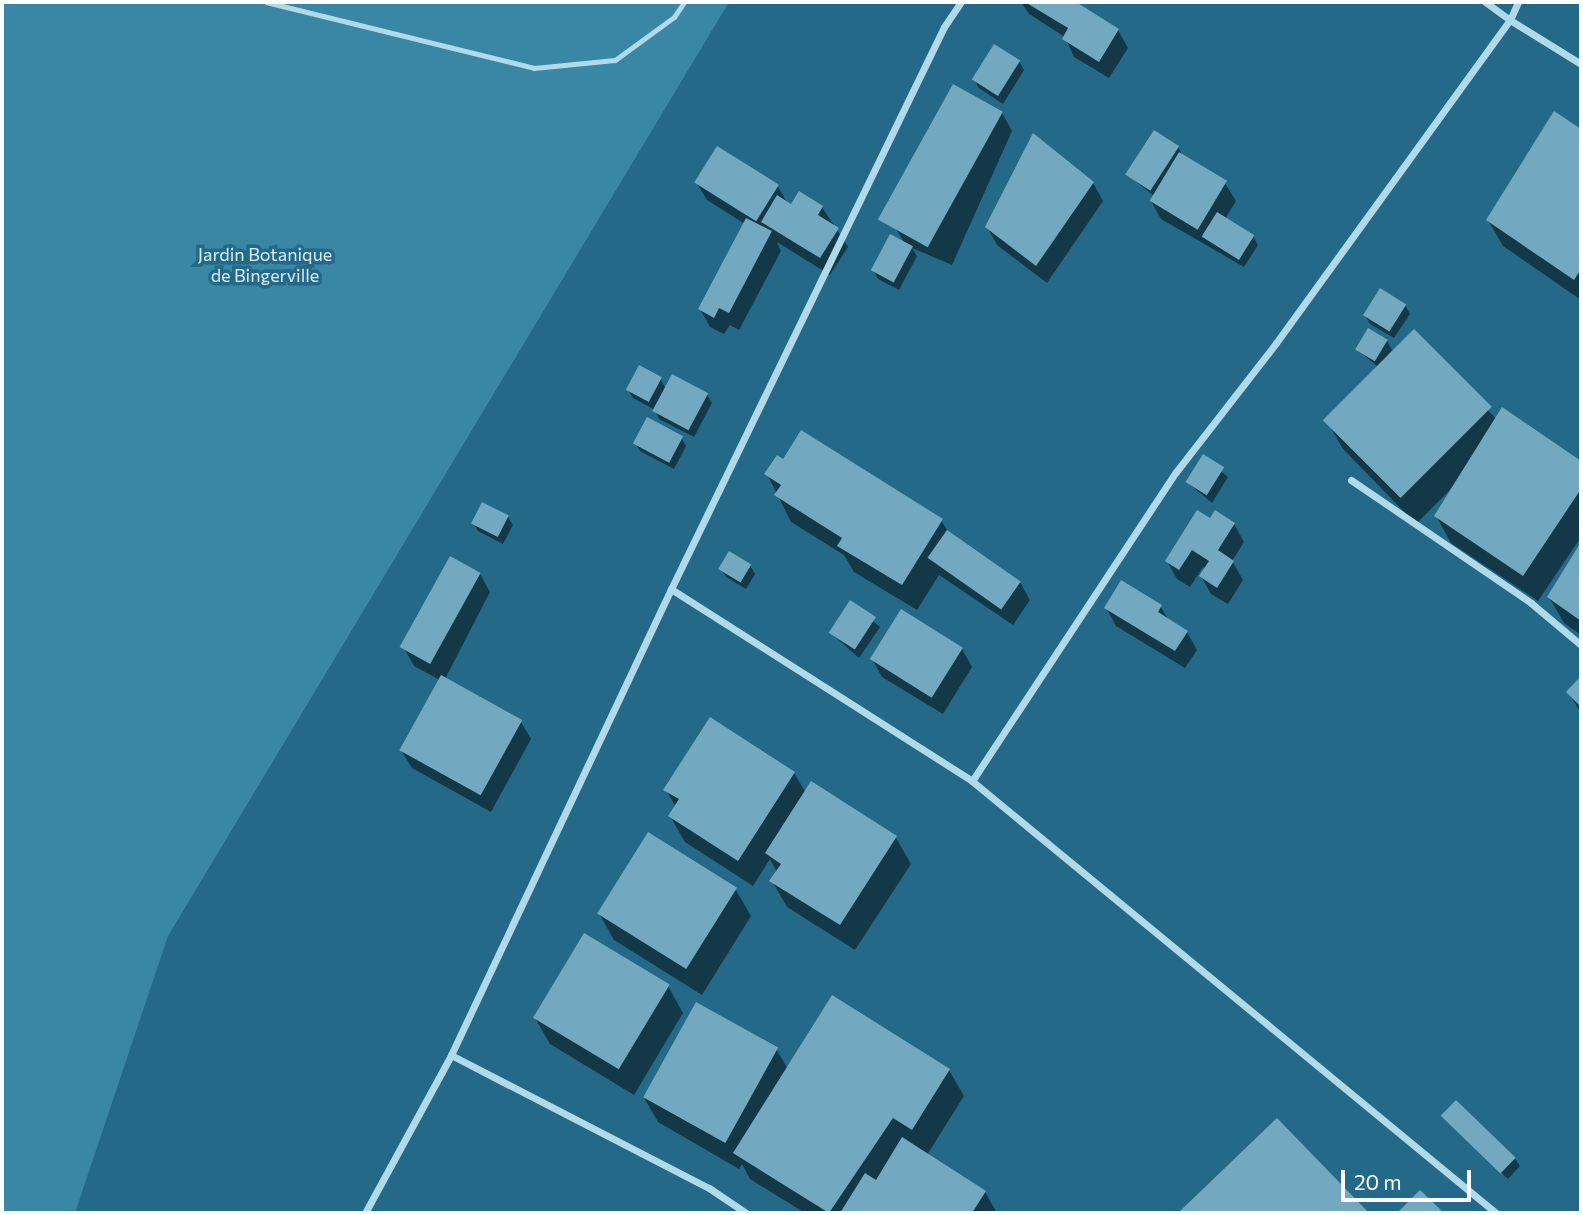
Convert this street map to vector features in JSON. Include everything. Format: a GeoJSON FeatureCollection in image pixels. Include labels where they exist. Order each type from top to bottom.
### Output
{"type":"FeatureCollection","features":[{"type":"Feature","properties":{"kind":"street"},"geometry":{"type":"LineString","coordinates":[[365,1213],[451,1055],[671,589],[944,27],[961,2]]}},
{"type":"Feature","properties":{"kind":"street"},"geometry":{"type":"LineString","coordinates":[[1485,2],[1581,64]]}},
{"type":"Feature","properties":{"kind":"street"},"geometry":{"type":"LineString","coordinates":[[972,781],[1176,472],[1276,344],[1510,20],[1518,2]]}},
{"type":"Feature","properties":{"kind":"street"},"geometry":{"type":"LineString","coordinates":[[1351,480],[1531,603],[1581,645]]}},
{"type":"Feature","properties":{"kind":"street"},"geometry":{"type":"LineString","coordinates":[[671,589],[972,781],[1496,1213]]}},
{"type":"Feature","properties":{"kind":"street"},"geometry":{"type":"LineString","coordinates":[[451,1055],[709,1188],[746,1213]]}},
{"type":"Feature","properties":{"kind":"lane"},"geometry":{"type":"LineString","coordinates":[[266,2],[534,68],[615,61],[674,17],[684,2]]}},
{"type":"Feature","properties":{"kind":"green space","name":"Jardin Botanique de Bingerville"},"geometry":{"type":"Polygon","coordinates":[[[2,2],[729,2],[168,936],[75,1213],[2,1213],[2,2]]]}},
{"type":"Feature","properties":{"kind":"building"},"geometry":{"type":"Polygon","coordinates":[[[1025,2],[1076,2],[1119,29],[1099,62],[1062,39],[1068,28],[1025,2]]]}},
{"type":"Feature","properties":{"kind":"building"},"geometry":{"type":"Polygon","coordinates":[[[994,44],[1020,60],[998,96],[972,80],[994,44]]]}},
{"type":"Feature","properties":{"kind":"building"},"geometry":{"type":"Polygon","coordinates":[[[953,84],[1003,112],[928,247],[878,220],[953,84]]]}},
{"type":"Feature","properties":{"kind":"building"},"geometry":{"type":"Polygon","coordinates":[[[1554,111],[1581,129],[1581,269],[1574,280],[1486,220],[1554,111]]]}},
{"type":"Feature","properties":{"kind":"building"},"geometry":{"type":"Polygon","coordinates":[[[1154,130],[1179,146],[1150,191],[1125,174],[1154,130]]]}},
{"type":"Feature","properties":{"kind":"building"},"geometry":{"type":"Polygon","coordinates":[[[1033,133],[1094,182],[1036,266],[985,227],[1033,133]]]}},
{"type":"Feature","properties":{"kind":"building"},"geometry":{"type":"Polygon","coordinates":[[[717,146],[779,185],[756,221],[694,182],[717,146]]]}},
{"type":"Feature","properties":{"kind":"building"},"geometry":{"type":"Polygon","coordinates":[[[1179,152],[1227,181],[1198,230],[1150,201],[1179,152]]]}},
{"type":"Feature","properties":{"kind":"building"},"geometry":{"type":"Polygon","coordinates":[[[799,191],[823,206],[818,215],[839,228],[820,258],[761,222],[777,195],[791,204],[799,191]]]}},
{"type":"Feature","properties":{"kind":"building"},"geometry":{"type":"Polygon","coordinates":[[[1217,212],[1254,235],[1239,260],[1202,237],[1217,212]]]}},
{"type":"Feature","properties":{"kind":"building"},"geometry":{"type":"Polygon","coordinates":[[[746,218],[772,231],[729,313],[719,308],[714,318],[698,309],[746,218]]]}},
{"type":"Feature","properties":{"kind":"building"},"geometry":{"type":"Polygon","coordinates":[[[890,234],[913,246],[894,282],[871,270],[890,234]]]}},
{"type":"Feature","properties":{"kind":"building"},"geometry":{"type":"Polygon","coordinates":[[[1380,288],[1406,304],[1389,332],[1363,315],[1380,288]]]}},
{"type":"Feature","properties":{"kind":"building"},"geometry":{"type":"Polygon","coordinates":[[[1368,328],[1388,340],[1375,361],[1355,349],[1368,328]]]}},
{"type":"Feature","properties":{"kind":"building"},"geometry":{"type":"Polygon","coordinates":[[[1414,329],[1492,407],[1401,498],[1323,420],[1414,329]]]}},
{"type":"Feature","properties":{"kind":"building"},"geometry":{"type":"Polygon","coordinates":[[[639,365],[662,377],[649,402],[626,390],[639,365]]]}},
{"type":"Feature","properties":{"kind":"building"},"geometry":{"type":"Polygon","coordinates":[[[672,374],[708,393],[688,430],[652,411],[672,374]]]}},
{"type":"Feature","properties":{"kind":"building"},"geometry":{"type":"Polygon","coordinates":[[[1502,407],[1581,461],[1581,489],[1523,576],[1434,516],[1502,407]]]}},
{"type":"Feature","properties":{"kind":"building"},"geometry":{"type":"Polygon","coordinates":[[[647,417],[683,436],[669,463],[633,443],[647,417]]]}},
{"type":"Feature","properties":{"kind":"building"},"geometry":{"type":"Polygon","coordinates":[[[801,430],[943,519],[902,585],[837,546],[842,538],[774,495],[781,485],[764,474],[777,455],[783,459],[801,430]]]}},
{"type":"Feature","properties":{"kind":"building"},"geometry":{"type":"Polygon","coordinates":[[[1203,454],[1224,467],[1207,495],[1186,482],[1203,454]]]}},
{"type":"Feature","properties":{"kind":"building"},"geometry":{"type":"Polygon","coordinates":[[[482,502],[509,516],[498,537],[471,523],[482,502]]]}},
{"type":"Feature","properties":{"kind":"building"},"geometry":{"type":"Polygon","coordinates":[[[1197,510],[1210,518],[1215,510],[1235,523],[1218,550],[1234,561],[1217,588],[1199,576],[1209,561],[1192,550],[1179,570],[1165,561],[1197,510]]]}},
{"type":"Feature","properties":{"kind":"building"},"geometry":{"type":"Polygon","coordinates":[[[947,530],[1021,582],[1001,609],[927,558],[947,530]]]}},
{"type":"Feature","properties":{"kind":"building"},"geometry":{"type":"Polygon","coordinates":[[[1581,542],[1581,621],[1547,597],[1581,542]]]}},
{"type":"Feature","properties":{"kind":"building"},"geometry":{"type":"Polygon","coordinates":[[[729,551],[751,564],[740,582],[718,569],[729,551]]]}},
{"type":"Feature","properties":{"kind":"building"},"geometry":{"type":"Polygon","coordinates":[[[450,556],[481,573],[430,664],[400,647],[450,556]]]}},
{"type":"Feature","properties":{"kind":"building"},"geometry":{"type":"Polygon","coordinates":[[[1121,580],[1162,605],[1158,612],[1188,631],[1175,651],[1104,608],[1121,580]]]}},
{"type":"Feature","properties":{"kind":"building"},"geometry":{"type":"Polygon","coordinates":[[[850,600],[876,617],[855,650],[829,633],[850,600]]]}},
{"type":"Feature","properties":{"kind":"building"},"geometry":{"type":"Polygon","coordinates":[[[901,609],[963,648],[932,698],[870,659],[901,609]]]}},
{"type":"Feature","properties":{"kind":"building"},"geometry":{"type":"Polygon","coordinates":[[[441,675],[522,720],[481,795],[399,750],[441,675]]]}},
{"type":"Feature","properties":{"kind":"building"},"geometry":{"type":"Polygon","coordinates":[[[1581,676],[1581,707],[1566,692],[1581,676]]]}},
{"type":"Feature","properties":{"kind":"building"},"geometry":{"type":"Polygon","coordinates":[[[710,717],[795,772],[738,861],[668,816],[679,799],[663,790],[710,717]]]}},
{"type":"Feature","properties":{"kind":"building"},"geometry":{"type":"Polygon","coordinates":[[[811,781],[897,836],[840,925],[769,881],[781,864],[765,853],[811,781]]]}},
{"type":"Feature","properties":{"kind":"building"},"geometry":{"type":"Polygon","coordinates":[[[648,832],[737,888],[686,969],[597,913],[648,832]]]}},
{"type":"Feature","properties":{"kind":"building"},"geometry":{"type":"Polygon","coordinates":[[[584,933],[670,985],[619,1069],[533,1018],[584,933]]]}},
{"type":"Feature","properties":{"kind":"building"},"geometry":{"type":"Polygon","coordinates":[[[832,995],[950,1069],[912,1130],[893,1118],[829,1213],[733,1153],[832,995]]]}},
{"type":"Feature","properties":{"kind":"building"},"geometry":{"type":"Polygon","coordinates":[[[696,1002],[778,1048],[725,1143],[643,1097],[696,1002]]]}},
{"type":"Feature","properties":{"kind":"building"},"geometry":{"type":"Polygon","coordinates":[[[1456,1100],[1516,1158],[1500,1173],[1441,1116],[1456,1100]]]}},
{"type":"Feature","properties":{"kind":"building"},"geometry":{"type":"Polygon","coordinates":[[[1277,1118],[1369,1213],[1178,1213],[1277,1118]]]}},
{"type":"Feature","properties":{"kind":"building"},"geometry":{"type":"Polygon","coordinates":[[[902,1137],[986,1191],[972,1213],[840,1213],[865,1173],[876,1180],[902,1137]]]}},
{"type":"Feature","properties":{"kind":"building"},"geometry":{"type":"Polygon","coordinates":[[[1420,1190],[1444,1213],[1397,1213],[1420,1190]]]}}]}
